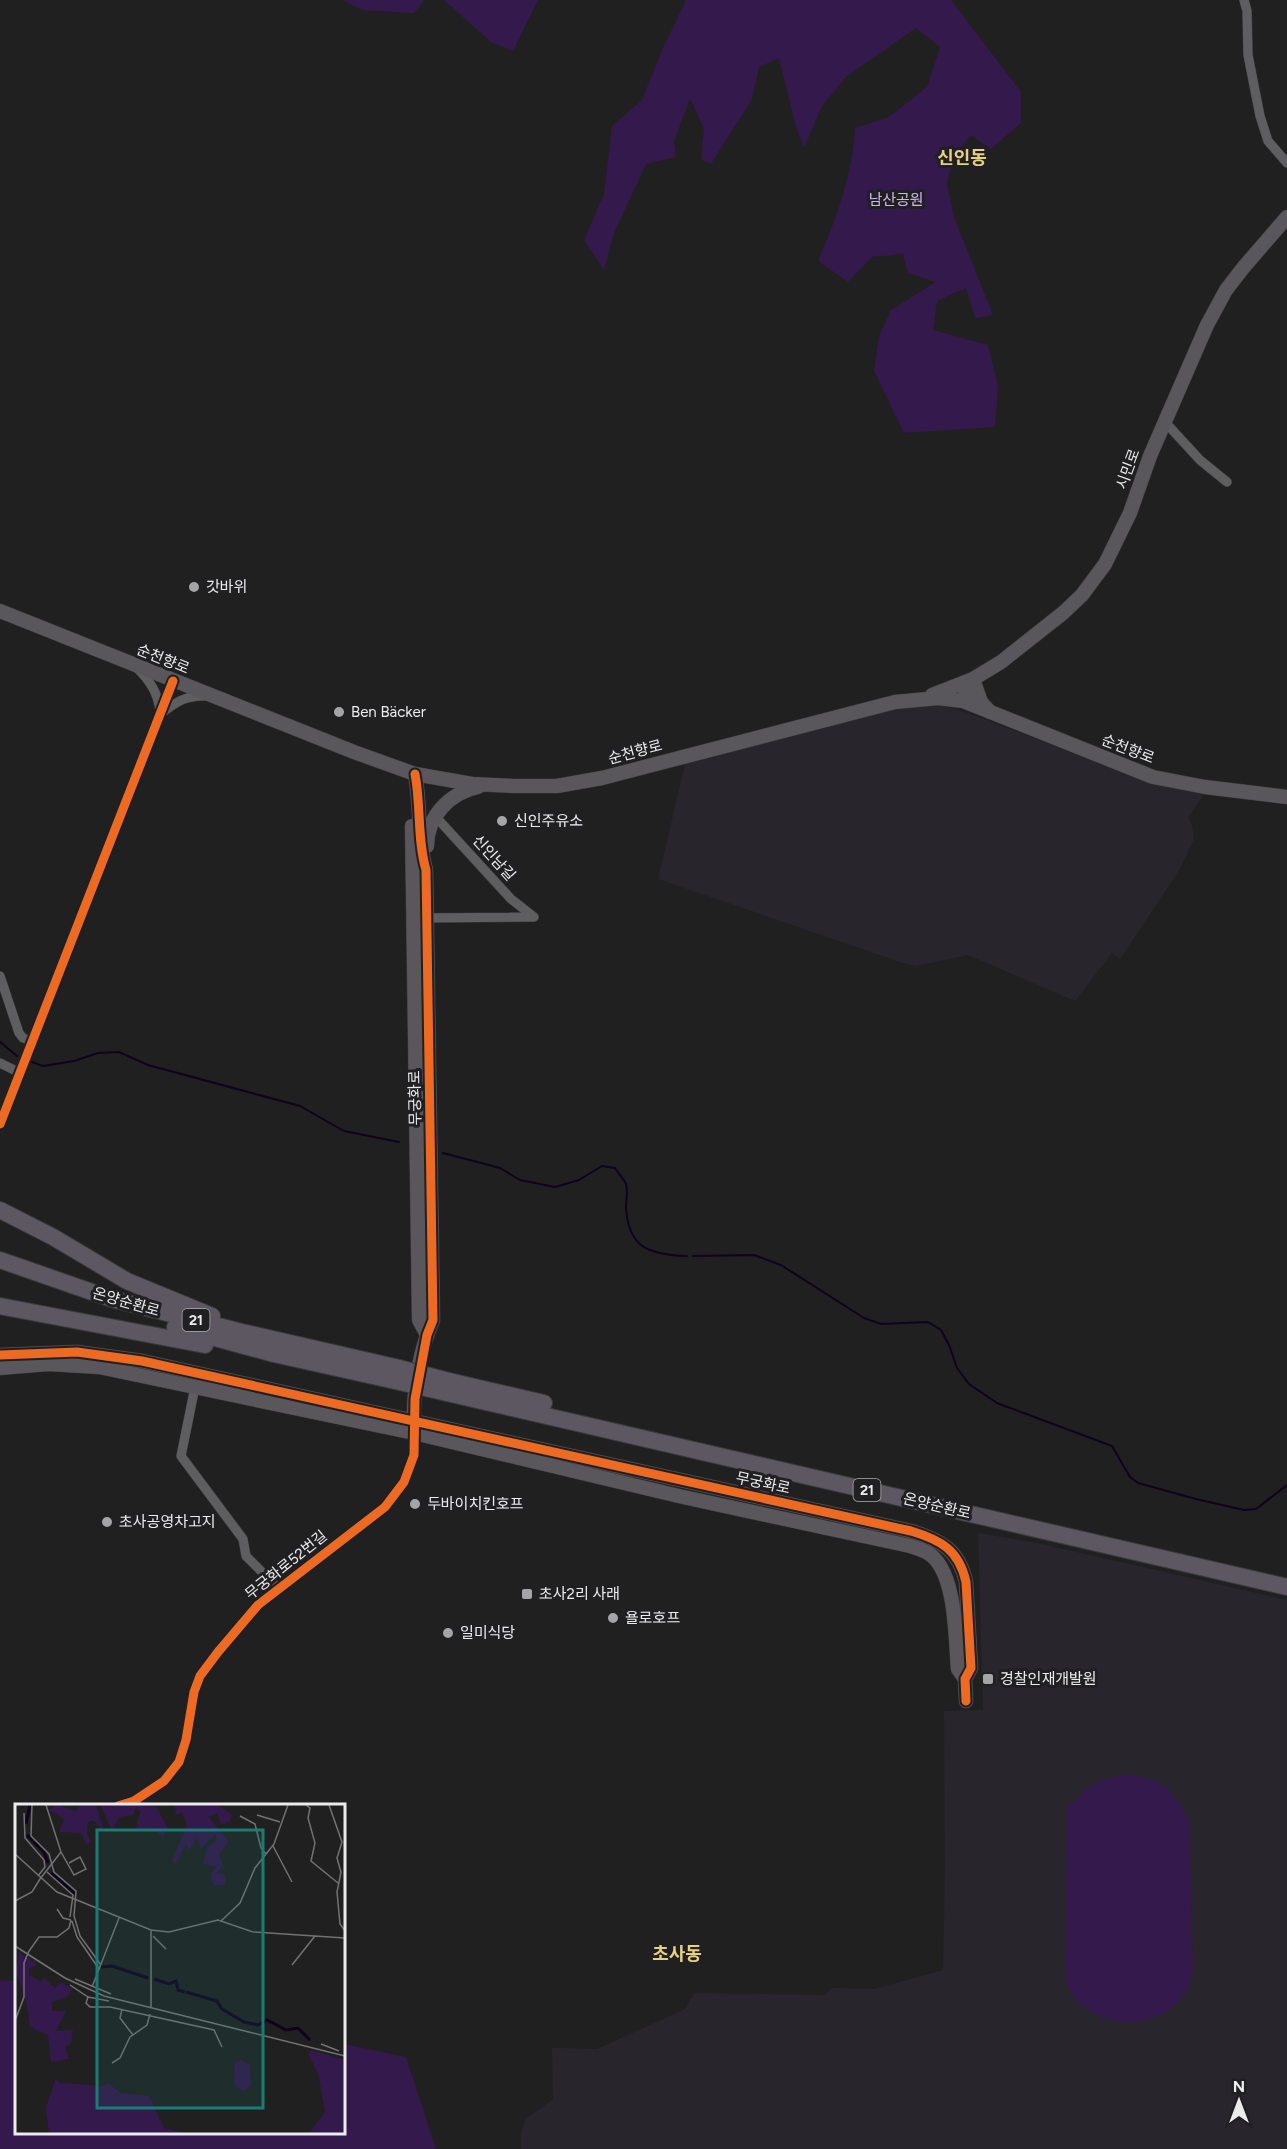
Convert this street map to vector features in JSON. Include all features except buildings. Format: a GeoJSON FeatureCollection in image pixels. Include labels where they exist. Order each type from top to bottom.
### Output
{"type":"FeatureCollection","features":[{"type":"Feature","properties":{"kind":"highway"},"geometry":{"type":"LineString","coordinates":[[1,1210],[53,1237],[127,1281],[208,1314],[242,1332]]}},
{"type":"Feature","properties":{"kind":"highway","name":"온양순환로"},"geometry":{"type":"LineString","coordinates":[[0,1260],[112,1299],[393,1374]]}},
{"type":"Feature","properties":{"kind":"highway","name":"온양순환로"},"geometry":{"type":"LineString","coordinates":[[0,1272],[104,1307],[274,1354],[393,1374]]}},
{"type":"Feature","properties":{"kind":"highway"},"geometry":{"type":"LineString","coordinates":[[0,1306],[230,1350],[274,1354]]}},
{"type":"Feature","properties":{"kind":"highway","name":"21"},"geometry":{"type":"LineString","coordinates":[[393,1374],[448,1387]]}},
{"type":"Feature","properties":{"kind":"highway","name":"온양순환로"},"geometry":{"type":"LineString","coordinates":[[448,1387],[1287,1576]]}},
{"type":"Feature","properties":{"kind":"highway","name":"온양순환로"},"geometry":{"type":"LineString","coordinates":[[448,1387],[1287,1587]]}},
{"type":"Feature","properties":{"kind":"street"},"geometry":{"type":"LineString","coordinates":[[1244,0],[1247,11],[1248,55],[1260,116],[1268,141],[1287,163]]}},
{"type":"Feature","properties":{"kind":"street","name":"시민로"},"geometry":{"type":"LineString","coordinates":[[924,698],[973,679],[1001,662],[1082,595],[1105,564],[1130,513],[1150,456],[1204,332],[1226,290],[1287,217]]}},
{"type":"Feature","properties":{"kind":"street"},"geometry":{"type":"LineString","coordinates":[[1165,422],[1200,460],[1227,482]]}},
{"type":"Feature","properties":{"kind":"street","name":"순천향로"},"geometry":{"type":"LineString","coordinates":[[0,611],[173,681],[415,774],[489,785],[557,786],[602,778],[895,702],[924,698],[963,701],[1153,777],[1205,787],[1287,797]]}},
{"type":"Feature","properties":{"kind":"street"},"geometry":{"type":"LineString","coordinates":[[134,665],[149,680],[156,692],[160,715]]}},
{"type":"Feature","properties":{"kind":"street"},"geometry":{"type":"LineString","coordinates":[[963,701],[973,679]]}},
{"type":"Feature","properties":{"kind":"street"},"geometry":{"type":"LineString","coordinates":[[973,679],[981,702],[991,713]]}},
{"type":"Feature","properties":{"kind":"street"},"geometry":{"type":"LineString","coordinates":[[0,1124],[173,681]]}},
{"type":"Feature","properties":{"kind":"street"},"geometry":{"type":"LineString","coordinates":[[160,715],[180,699],[193,695],[213,696]]}},
{"type":"Feature","properties":{"kind":"street","name":"무궁화로"},"geometry":{"type":"LineString","coordinates":[[415,774],[419,797],[422,856],[426,870],[420,918]]}},
{"type":"Feature","properties":{"kind":"street","name":"무궁화로"},"geometry":{"type":"LineString","coordinates":[[415,774],[411,798],[420,918],[433,1320],[427,1335],[414,1399],[414,1427],[935,1538],[950,1549],[963,1569],[968,1599],[971,1668],[965,1679],[966,1701]]}},
{"type":"Feature","properties":{"kind":"street"},"geometry":{"type":"LineString","coordinates":[[426,870],[427,839],[435,816],[452,797],[475,787],[489,785]]}},
{"type":"Feature","properties":{"kind":"street","name":"신인남길"},"geometry":{"type":"LineString","coordinates":[[420,918],[534,917],[511,899],[435,816]]}},
{"type":"Feature","properties":{"kind":"street"},"geometry":{"type":"LineString","coordinates":[[0,976],[19,1033],[23,1038],[32,1041]]}},
{"type":"Feature","properties":{"kind":"street"},"geometry":{"type":"LineString","coordinates":[[0,1063],[20,1073]]}},
{"type":"Feature","properties":{"kind":"street"},"geometry":{"type":"LineString","coordinates":[[0,1355],[77,1352],[111,1356],[414,1427]]}},
{"type":"Feature","properties":{"kind":"street"},"geometry":{"type":"LineString","coordinates":[[0,1368],[48,1364],[99,1367],[414,1427]]}},
{"type":"Feature","properties":{"kind":"street"},"geometry":{"type":"LineString","coordinates":[[195,1387],[181,1456],[243,1539],[246,1556],[279,1589]]}},
{"type":"Feature","properties":{"kind":"street","name":"무궁화로52번길"},"geometry":{"type":"LineString","coordinates":[[124,1804],[134,1801],[164,1781],[179,1762],[186,1740],[194,1692],[200,1676],[258,1605],[385,1506],[404,1482],[414,1455],[414,1427]]}},
{"type":"Feature","properties":{"kind":"shaded area"},"geometry":{"type":"Polygon","coordinates":[[[918,705],[941,705],[968,713],[1138,778],[1205,792],[1188,818],[1192,825],[1194,839],[1180,869],[1120,959],[1112,953],[1075,1001],[968,955],[916,966],[903,963],[658,879],[685,764],[751,744],[918,705]]]}},
{"type":"Feature","properties":{"kind":"shaded area","name":"경찰인재개발원"},"geometry":{"type":"Polygon","coordinates":[[[978,1533],[1037,1543],[1287,1600],[1287,2149],[521,2149],[521,2133],[525,2120],[553,2099],[552,2048],[597,2049],[685,2009],[694,1993],[825,1995],[832,1988],[874,1989],[943,1970],[944,1711],[983,1710],[978,1533]]]}},
{"type":"Feature","properties":{"kind":"green space"},"geometry":{"type":"Polygon","coordinates":[[[343,0],[425,0],[414,13],[362,10],[343,0]]]}},
{"type":"Feature","properties":{"kind":"green space"},"geometry":{"type":"Polygon","coordinates":[[[444,0],[538,0],[513,51],[491,42],[444,0]]]}},
{"type":"Feature","properties":{"kind":"green space","name":"남산공원"},"geometry":{"type":"Polygon","coordinates":[[[686,0],[951,0],[1021,92],[1021,123],[991,149],[971,135],[952,158],[947,185],[954,217],[993,315],[975,318],[966,288],[937,301],[933,330],[988,345],[998,386],[995,427],[904,433],[874,371],[879,336],[891,310],[936,282],[908,273],[903,254],[872,257],[848,282],[818,261],[843,196],[851,163],[855,128],[889,117],[927,87],[940,47],[916,28],[846,77],[822,106],[804,148],[796,127],[779,58],[759,67],[752,99],[711,164],[701,159],[704,128],[690,99],[674,141],[676,157],[646,164],[614,233],[604,270],[584,240],[604,194],[612,126],[642,100],[686,0]]]}},
{"type":"Feature","properties":{"kind":"green space"},"geometry":{"type":"Polygon","coordinates":[[[1130,1775],[1152,1780],[1167,1789],[1179,1802],[1189,1821],[1193,1973],[1186,1991],[1175,2005],[1161,2015],[1127,2022],[1109,2019],[1092,2012],[1075,1999],[1066,1981],[1067,1804],[1074,1803],[1085,1790],[1098,1782],[1130,1775]]]}},
{"type":"Feature","properties":{"kind":"green space"},"geometry":{"type":"Polygon","coordinates":[[[0,1980],[15,1981],[15,2134],[345,2134],[345,2044],[406,2057],[436,2149],[0,2149],[0,1980]]]}},
{"type":"Feature","properties":{"kind":"waterway"},"geometry":{"type":"LineString","coordinates":[[0,1042],[17,1056]]}},
{"type":"Feature","properties":{"kind":"waterway"},"geometry":{"type":"LineString","coordinates":[[32,1062],[43,1066],[74,1061],[98,1053],[119,1052],[148,1065],[300,1106],[344,1131],[399,1142]]}},
{"type":"Feature","properties":{"kind":"waterway"},"geometry":{"type":"LineString","coordinates":[[443,1153],[500,1168],[520,1180],[555,1187],[579,1180],[602,1166],[615,1168],[626,1184],[628,1221],[637,1241],[652,1251],[687,1256]]}},
{"type":"Feature","properties":{"kind":"waterway"},"geometry":{"type":"LineString","coordinates":[[693,1256],[754,1255],[781,1265],[864,1318],[881,1324],[928,1322],[941,1330],[957,1368],[969,1384],[997,1403],[1112,1446],[1130,1477],[1138,1483],[1244,1510],[1256,1509],[1287,1485]]}},
{"type":"Feature","properties":{"kind":"cycle path"},"geometry":{"type":"LineString","coordinates":[[0,1124],[173,681]]}},
{"type":"Feature","properties":{"kind":"cycle path"},"geometry":{"type":"LineString","coordinates":[[124,1804],[134,1801],[164,1781],[179,1762],[186,1740],[194,1692],[200,1676],[218,1652],[258,1605],[385,1507],[404,1482],[414,1455],[415,1399],[427,1335],[433,1320],[426,870],[421,846],[415,774]]}},
{"type":"Feature","properties":{"kind":"cycle path"},"geometry":{"type":"LineString","coordinates":[[0,1355],[77,1352],[142,1361],[922,1534],[940,1543],[953,1554],[959,1562],[966,1582],[971,1668],[965,1679],[966,1701]]}},
{"type":"Feature","properties":{"kind":"place","name":"갓바위"},"geometry":{"type":"Point","coordinates":[194,587]}},
{"type":"Feature","properties":{"kind":"place","name":"Ben Bäcker"},"geometry":{"type":"Point","coordinates":[339,712]}},
{"type":"Feature","properties":{"kind":"place","name":"신인주유소"},"geometry":{"type":"Point","coordinates":[502,821]}},
{"type":"Feature","properties":{"kind":"place","name":"두바이치킨호프"},"geometry":{"type":"Point","coordinates":[415,1504]}},
{"type":"Feature","properties":{"kind":"place","name":"초사공영차고지"},"geometry":{"type":"Point","coordinates":[107,1522]}},
{"type":"Feature","properties":{"kind":"place","name":"초사2리 사래"},"geometry":{"type":"Point","coordinates":[527,1594]}},
{"type":"Feature","properties":{"kind":"place","name":"욜로호프"},"geometry":{"type":"Point","coordinates":[613,1618]}},
{"type":"Feature","properties":{"kind":"place","name":"일미식당"},"geometry":{"type":"Point","coordinates":[448,1633]}},
{"type":"Feature","properties":{"kind":"place","name":"경찰인재개발원"},"geometry":{"type":"Point","coordinates":[988,1679]}},
{"type":"Feature","properties":{"kind":"district","name":"신인동"},"geometry":{"type":"Point","coordinates":[962,158]}},
{"type":"Feature","properties":{"kind":"district","name":"초사동"},"geometry":{"type":"Point","coordinates":[677,1954]}}]}
